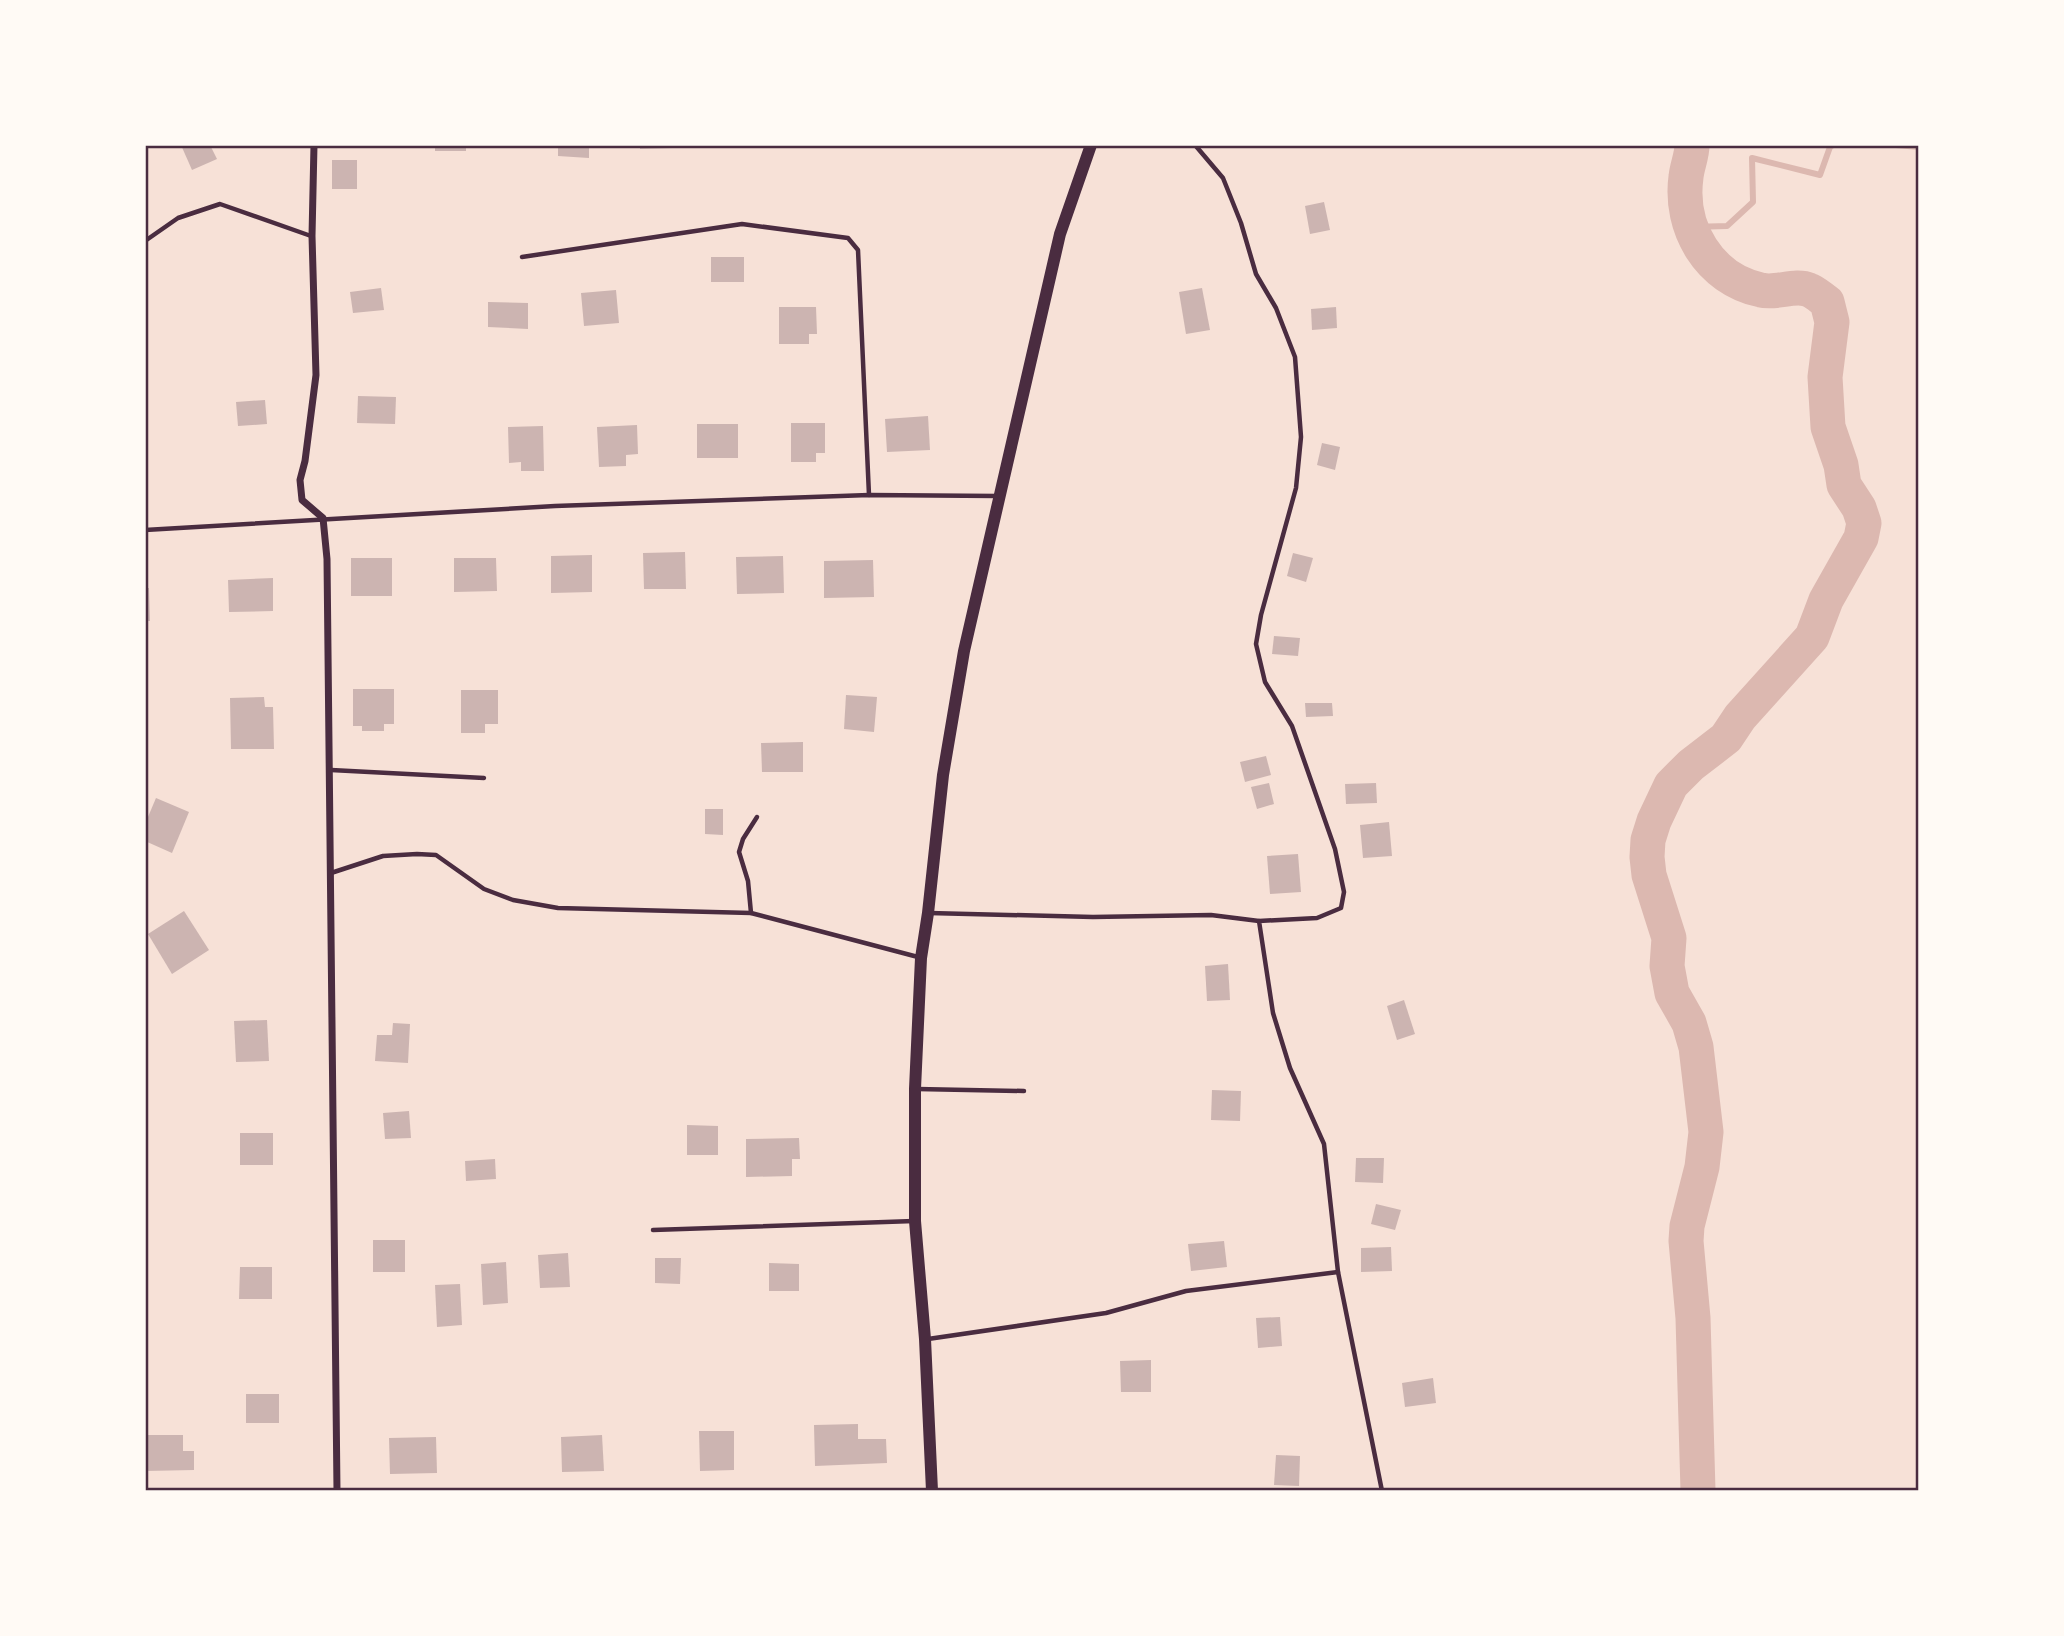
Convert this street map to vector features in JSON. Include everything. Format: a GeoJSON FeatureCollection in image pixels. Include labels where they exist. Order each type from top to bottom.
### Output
{"type":"FeatureCollection","features":[{"type":"Feature","properties":{"kind":"main road"},"geometry":{"type":"LineString","coordinates":[[932,1491],[925,1339],[915,1221],[915,1089],[921,958],[943,775],[964,651],[1060,234],[1091,145]]}},
{"type":"Feature","properties":{"kind":"street"},"geometry":{"type":"LineString","coordinates":[[314,145],[312,236],[316,375],[300,480],[302,500],[323,518],[327,559],[337,1491]]}},
{"type":"Feature","properties":{"kind":"lane"},"geometry":{"type":"LineString","coordinates":[[928,913],[1093,917],[1210,915],[1259,921],[1317,918],[1341,908],[1344,892],[1335,849],[1292,726],[1265,682],[1256,644],[1261,615],[1296,488],[1301,437],[1296,357],[1276,308],[1256,274],[1241,223],[1223,178],[1195,145]]}},
{"type":"Feature","properties":{"kind":"lane"},"geometry":{"type":"LineString","coordinates":[[145,241],[178,218],[220,204],[312,236]]}},
{"type":"Feature","properties":{"kind":"lane"},"geometry":{"type":"LineString","coordinates":[[522,257],[742,224],[848,238],[858,250],[869,495]]}},
{"type":"Feature","properties":{"kind":"lane"},"geometry":{"type":"LineString","coordinates":[[145,530],[555,506],[869,495],[998,496]]}},
{"type":"Feature","properties":{"kind":"lane"},"geometry":{"type":"LineString","coordinates":[[331,770],[484,778]]}},
{"type":"Feature","properties":{"kind":"lane"},"geometry":{"type":"LineString","coordinates":[[751,913],[748,881],[739,852],[743,839],[757,817]]}},
{"type":"Feature","properties":{"kind":"lane"},"geometry":{"type":"LineString","coordinates":[[331,873],[383,856],[436,855],[485,889],[513,900],[558,908],[751,913],[921,958]]}},
{"type":"Feature","properties":{"kind":"lane"},"geometry":{"type":"LineString","coordinates":[[1259,921],[1273,1013],[1290,1068],[1324,1144],[1338,1272],[1382,1491]]}},
{"type":"Feature","properties":{"kind":"lane"},"geometry":{"type":"LineString","coordinates":[[915,1089],[1024,1091]]}},
{"type":"Feature","properties":{"kind":"lane"},"geometry":{"type":"LineString","coordinates":[[653,1230],[915,1221]]}},
{"type":"Feature","properties":{"kind":"lane"},"geometry":{"type":"LineString","coordinates":[[925,1339],[1107,1313],[1186,1292],[1338,1272]]}},
{"type":"Feature","properties":{"kind":"building"},"geometry":{"type":"Polygon","coordinates":[[[181,145],[210,145],[217,159],[192,170],[181,145]]]}},
{"type":"Feature","properties":{"kind":"building"},"geometry":{"type":"Polygon","coordinates":[[[435,145],[466,145],[466,151],[435,151],[435,145]]]}},
{"type":"Feature","properties":{"kind":"building"},"geometry":{"type":"Polygon","coordinates":[[[558,145],[589,145],[589,158],[558,156],[558,145]]]}},
{"type":"Feature","properties":{"kind":"building"},"geometry":{"type":"Polygon","coordinates":[[[640,145],[673,145],[673,148],[640,149],[640,145]]]}},
{"type":"Feature","properties":{"kind":"building"},"geometry":{"type":"Polygon","coordinates":[[[332,160],[357,160],[357,189],[332,189],[332,160]]]}},
{"type":"Feature","properties":{"kind":"building"},"geometry":{"type":"Polygon","coordinates":[[[1324,202],[1330,230],[1310,234],[1305,206],[1324,202]]]}},
{"type":"Feature","properties":{"kind":"building"},"geometry":{"type":"Polygon","coordinates":[[[711,257],[744,257],[744,282],[711,282],[711,257]]]}},
{"type":"Feature","properties":{"kind":"building"},"geometry":{"type":"Polygon","coordinates":[[[381,288],[384,310],[353,313],[350,292],[381,288]]]}},
{"type":"Feature","properties":{"kind":"building"},"geometry":{"type":"Polygon","coordinates":[[[1202,288],[1210,330],[1186,334],[1179,292],[1202,288]]]}},
{"type":"Feature","properties":{"kind":"building"},"geometry":{"type":"Polygon","coordinates":[[[616,290],[619,323],[584,326],[581,293],[616,290]]]}},
{"type":"Feature","properties":{"kind":"building"},"geometry":{"type":"Polygon","coordinates":[[[488,302],[528,303],[528,329],[488,327],[488,302]]]}},
{"type":"Feature","properties":{"kind":"building"},"geometry":{"type":"Polygon","coordinates":[[[779,307],[816,307],[817,334],[809,334],[809,344],[779,344],[779,307]]]}},
{"type":"Feature","properties":{"kind":"building"},"geometry":{"type":"Polygon","coordinates":[[[1336,307],[1337,328],[1312,330],[1311,309],[1336,307]]]}},
{"type":"Feature","properties":{"kind":"building"},"geometry":{"type":"Polygon","coordinates":[[[358,396],[396,397],[395,424],[357,423],[358,396]]]}},
{"type":"Feature","properties":{"kind":"building"},"geometry":{"type":"Polygon","coordinates":[[[265,400],[267,424],[238,426],[236,402],[265,400]]]}},
{"type":"Feature","properties":{"kind":"building"},"geometry":{"type":"Polygon","coordinates":[[[928,416],[930,450],[887,452],[885,419],[928,416]]]}},
{"type":"Feature","properties":{"kind":"building"},"geometry":{"type":"Polygon","coordinates":[[[791,423],[825,423],[825,453],[816,453],[816,462],[791,462],[791,423]]]}},
{"type":"Feature","properties":{"kind":"building"},"geometry":{"type":"Polygon","coordinates":[[[697,424],[738,424],[738,458],[697,458],[697,424]]]}},
{"type":"Feature","properties":{"kind":"building"},"geometry":{"type":"Polygon","coordinates":[[[637,425],[638,454],[626,455],[626,466],[599,467],[597,427],[637,425]]]}},
{"type":"Feature","properties":{"kind":"building"},"geometry":{"type":"Polygon","coordinates":[[[543,426],[544,471],[521,471],[521,462],[509,463],[508,427],[543,426]]]}},
{"type":"Feature","properties":{"kind":"building"},"geometry":{"type":"Polygon","coordinates":[[[1322,443],[1340,447],[1335,470],[1317,465],[1322,443]]]}},
{"type":"Feature","properties":{"kind":"building"},"geometry":{"type":"Polygon","coordinates":[[[685,552],[686,589],[644,589],[643,553],[685,552]]]}},
{"type":"Feature","properties":{"kind":"building"},"geometry":{"type":"Polygon","coordinates":[[[1293,553],[1313,558],[1306,582],[1287,576],[1293,553]]]}},
{"type":"Feature","properties":{"kind":"building"},"geometry":{"type":"Polygon","coordinates":[[[592,555],[592,592],[551,593],[551,556],[592,555]]]}},
{"type":"Feature","properties":{"kind":"building"},"geometry":{"type":"Polygon","coordinates":[[[783,556],[784,593],[737,594],[736,557],[783,556]]]}},
{"type":"Feature","properties":{"kind":"building"},"geometry":{"type":"Polygon","coordinates":[[[351,558],[392,558],[392,596],[351,596],[351,558]]]}},
{"type":"Feature","properties":{"kind":"building"},"geometry":{"type":"Polygon","coordinates":[[[454,558],[496,558],[497,591],[454,592],[454,558]]]}},
{"type":"Feature","properties":{"kind":"building"},"geometry":{"type":"Polygon","coordinates":[[[873,560],[874,597],[824,598],[824,561],[873,560]]]}},
{"type":"Feature","properties":{"kind":"building"},"geometry":{"type":"Polygon","coordinates":[[[273,578],[273,611],[229,612],[228,580],[273,578]]]}},
{"type":"Feature","properties":{"kind":"building"},"geometry":{"type":"Polygon","coordinates":[[[145,588],[149,588],[150,621],[145,621],[145,588]]]}},
{"type":"Feature","properties":{"kind":"building"},"geometry":{"type":"Polygon","coordinates":[[[1274,636],[1300,638],[1298,656],[1272,654],[1274,636]]]}},
{"type":"Feature","properties":{"kind":"building"},"geometry":{"type":"Polygon","coordinates":[[[353,689],[394,689],[394,724],[384,724],[384,731],[362,731],[362,726],[353,726],[353,689]]]}},
{"type":"Feature","properties":{"kind":"building"},"geometry":{"type":"Polygon","coordinates":[[[461,690],[498,690],[498,724],[485,724],[485,733],[461,733],[461,690]]]}},
{"type":"Feature","properties":{"kind":"building"},"geometry":{"type":"Polygon","coordinates":[[[846,695],[877,697],[874,732],[844,729],[846,695]]]}},
{"type":"Feature","properties":{"kind":"building"},"geometry":{"type":"Polygon","coordinates":[[[264,697],[265,707],[273,707],[274,749],[231,749],[230,698],[264,697]]]}},
{"type":"Feature","properties":{"kind":"building"},"geometry":{"type":"Polygon","coordinates":[[[1305,703],[1332,703],[1333,716],[1306,717],[1305,703]]]}},
{"type":"Feature","properties":{"kind":"building"},"geometry":{"type":"Polygon","coordinates":[[[803,742],[803,772],[762,772],[761,743],[803,742]]]}},
{"type":"Feature","properties":{"kind":"building"},"geometry":{"type":"Polygon","coordinates":[[[1266,756],[1271,775],[1245,782],[1240,762],[1266,756]]]}},
{"type":"Feature","properties":{"kind":"building"},"geometry":{"type":"Polygon","coordinates":[[[1269,783],[1274,804],[1257,809],[1251,787],[1269,783]]]}},
{"type":"Feature","properties":{"kind":"building"},"geometry":{"type":"Polygon","coordinates":[[[1376,783],[1377,803],[1346,804],[1345,784],[1376,783]]]}},
{"type":"Feature","properties":{"kind":"building"},"geometry":{"type":"Polygon","coordinates":[[[156,798],[189,812],[172,853],[145,841],[145,824],[156,798]]]}},
{"type":"Feature","properties":{"kind":"building"},"geometry":{"type":"Polygon","coordinates":[[[705,809],[723,809],[723,835],[705,834],[705,809]]]}},
{"type":"Feature","properties":{"kind":"building"},"geometry":{"type":"Polygon","coordinates":[[[1389,822],[1392,856],[1363,858],[1360,825],[1389,822]]]}},
{"type":"Feature","properties":{"kind":"building"},"geometry":{"type":"Polygon","coordinates":[[[1298,854],[1301,892],[1270,894],[1267,856],[1298,854]]]}},
{"type":"Feature","properties":{"kind":"building"},"geometry":{"type":"Polygon","coordinates":[[[184,911],[209,950],[172,974],[148,934],[184,911]]]}},
{"type":"Feature","properties":{"kind":"building"},"geometry":{"type":"Polygon","coordinates":[[[1228,964],[1230,1000],[1207,1001],[1205,966],[1228,964]]]}},
{"type":"Feature","properties":{"kind":"building"},"geometry":{"type":"Polygon","coordinates":[[[1404,1000],[1415,1034],[1397,1040],[1387,1006],[1404,1000]]]}},
{"type":"Feature","properties":{"kind":"building"},"geometry":{"type":"Polygon","coordinates":[[[267,1020],[269,1061],[236,1062],[234,1021],[267,1020]]]}},
{"type":"Feature","properties":{"kind":"building"},"geometry":{"type":"Polygon","coordinates":[[[393,1023],[410,1024],[408,1063],[375,1061],[377,1035],[392,1035],[393,1023]]]}},
{"type":"Feature","properties":{"kind":"building"},"geometry":{"type":"Polygon","coordinates":[[[1212,1090],[1241,1091],[1240,1121],[1211,1120],[1212,1090]]]}},
{"type":"Feature","properties":{"kind":"building"},"geometry":{"type":"Polygon","coordinates":[[[409,1111],[411,1138],[385,1139],[383,1113],[409,1111]]]}},
{"type":"Feature","properties":{"kind":"building"},"geometry":{"type":"Polygon","coordinates":[[[687,1125],[718,1126],[718,1155],[687,1155],[687,1125]]]}},
{"type":"Feature","properties":{"kind":"building"},"geometry":{"type":"Polygon","coordinates":[[[240,1133],[273,1133],[273,1165],[240,1165],[240,1133]]]}},
{"type":"Feature","properties":{"kind":"building"},"geometry":{"type":"Polygon","coordinates":[[[799,1138],[800,1159],[792,1159],[792,1176],[746,1177],[746,1139],[799,1138]]]}},
{"type":"Feature","properties":{"kind":"building"},"geometry":{"type":"Polygon","coordinates":[[[1356,1158],[1384,1158],[1383,1183],[1355,1182],[1356,1158]]]}},
{"type":"Feature","properties":{"kind":"building"},"geometry":{"type":"Polygon","coordinates":[[[495,1159],[496,1179],[466,1181],[465,1161],[495,1159]]]}},
{"type":"Feature","properties":{"kind":"building"},"geometry":{"type":"Polygon","coordinates":[[[1376,1204],[1401,1210],[1395,1230],[1371,1224],[1376,1204]]]}},
{"type":"Feature","properties":{"kind":"building"},"geometry":{"type":"Polygon","coordinates":[[[373,1240],[405,1240],[405,1272],[373,1272],[373,1240]]]}},
{"type":"Feature","properties":{"kind":"building"},"geometry":{"type":"Polygon","coordinates":[[[1224,1241],[1227,1267],[1191,1271],[1188,1244],[1224,1241]]]}},
{"type":"Feature","properties":{"kind":"building"},"geometry":{"type":"Polygon","coordinates":[[[1391,1247],[1392,1271],[1361,1272],[1361,1248],[1391,1247]]]}},
{"type":"Feature","properties":{"kind":"building"},"geometry":{"type":"Polygon","coordinates":[[[568,1253],[570,1287],[540,1288],[538,1255],[568,1253]]]}},
{"type":"Feature","properties":{"kind":"building"},"geometry":{"type":"Polygon","coordinates":[[[655,1258],[681,1258],[680,1284],[655,1283],[655,1258]]]}},
{"type":"Feature","properties":{"kind":"building"},"geometry":{"type":"Polygon","coordinates":[[[506,1262],[508,1303],[483,1305],[481,1264],[506,1262]]]}},
{"type":"Feature","properties":{"kind":"building"},"geometry":{"type":"Polygon","coordinates":[[[769,1263],[799,1264],[799,1291],[769,1291],[769,1263]]]}},
{"type":"Feature","properties":{"kind":"building"},"geometry":{"type":"Polygon","coordinates":[[[240,1267],[272,1267],[272,1299],[239,1299],[240,1267]]]}},
{"type":"Feature","properties":{"kind":"building"},"geometry":{"type":"Polygon","coordinates":[[[460,1284],[462,1325],[437,1327],[435,1285],[460,1284]]]}},
{"type":"Feature","properties":{"kind":"building"},"geometry":{"type":"Polygon","coordinates":[[[1280,1317],[1282,1346],[1258,1348],[1256,1318],[1280,1317]]]}},
{"type":"Feature","properties":{"kind":"building"},"geometry":{"type":"Polygon","coordinates":[[[1151,1360],[1151,1392],[1121,1392],[1120,1361],[1151,1360]]]}},
{"type":"Feature","properties":{"kind":"building"},"geometry":{"type":"Polygon","coordinates":[[[1433,1378],[1436,1403],[1405,1407],[1402,1383],[1433,1378]]]}},
{"type":"Feature","properties":{"kind":"building"},"geometry":{"type":"Polygon","coordinates":[[[246,1394],[279,1394],[279,1423],[246,1423],[246,1394]]]}},
{"type":"Feature","properties":{"kind":"building"},"geometry":{"type":"Polygon","coordinates":[[[858,1424],[858,1439],[886,1439],[887,1463],[815,1466],[814,1425],[858,1424]]]}},
{"type":"Feature","properties":{"kind":"building"},"geometry":{"type":"Polygon","coordinates":[[[699,1431],[734,1431],[734,1470],[700,1471],[699,1431]]]}},
{"type":"Feature","properties":{"kind":"building"},"geometry":{"type":"Polygon","coordinates":[[[146,1435],[183,1435],[183,1451],[194,1451],[194,1470],[145,1471],[146,1435]]]}},
{"type":"Feature","properties":{"kind":"building"},"geometry":{"type":"Polygon","coordinates":[[[602,1435],[604,1471],[562,1472],[561,1437],[602,1435]]]}},
{"type":"Feature","properties":{"kind":"building"},"geometry":{"type":"Polygon","coordinates":[[[436,1437],[437,1473],[390,1474],[389,1438],[436,1437]]]}},
{"type":"Feature","properties":{"kind":"building"},"geometry":{"type":"Polygon","coordinates":[[[1276,1455],[1300,1456],[1299,1486],[1274,1485],[1276,1455]]]}},
{"type":"Feature","properties":{"kind":"waterway"},"geometry":{"type":"LineString","coordinates":[[1692,145],[1686,177],[1687,215],[1701,248],[1713,263],[1726,275],[1743,284],[1767,291],[1804,288],[1827,302],[1832,322],[1825,377],[1828,427],[1841,465],[1844,485],[1859,508],[1864,523],[1861,538],[1826,600],[1812,637],[1740,717],[1726,738],[1691,765],[1671,785],[1648,840],[1649,875],[1669,938],[1667,966],[1672,993],[1689,1023],[1696,1047],[1706,1132],[1702,1167],[1687,1226],[1686,1241],[1693,1318],[1698,1491]]}},
{"type":"Feature","properties":{"kind":"waterway"},"geometry":{"type":"LineString","coordinates":[[1691,227],[1727,226],[1753,202],[1752,158],[1820,175],[1833,145]]}},
{"type":"Feature","properties":{"kind":"waterway"},"geometry":{"type":"LineString","coordinates":[[1896,145],[1919,147]]}}]}
